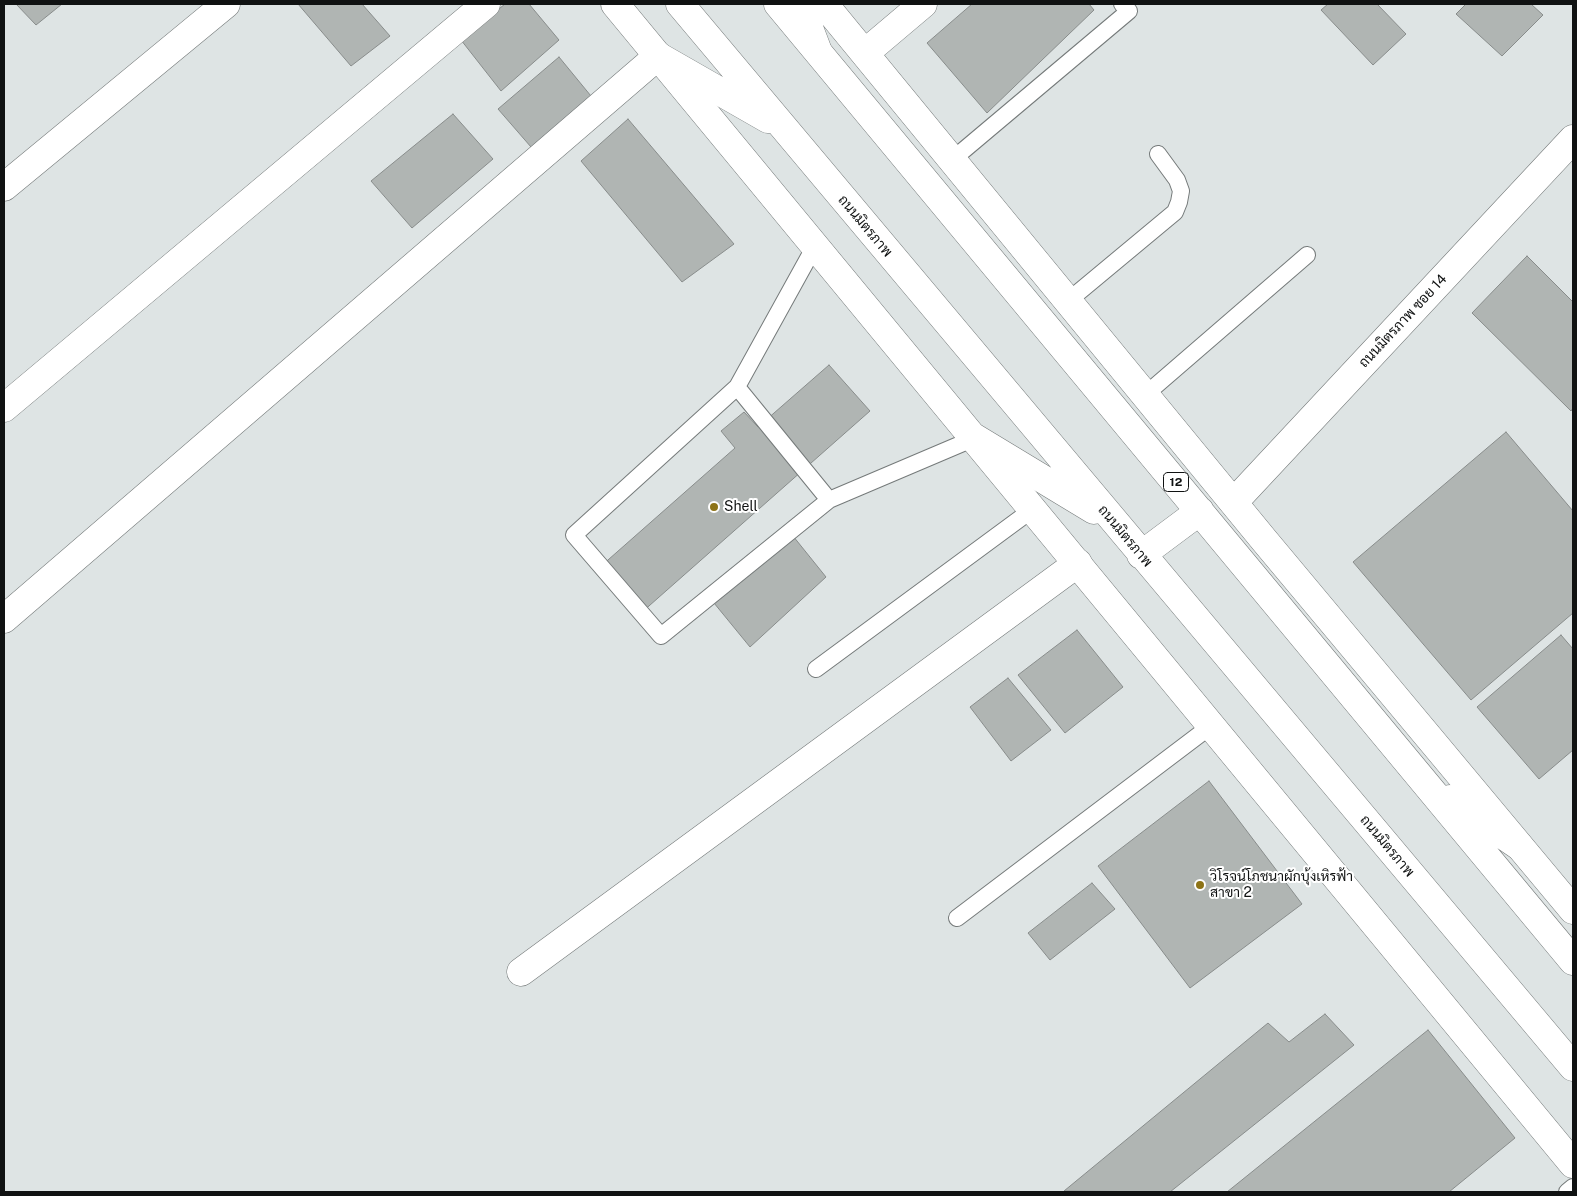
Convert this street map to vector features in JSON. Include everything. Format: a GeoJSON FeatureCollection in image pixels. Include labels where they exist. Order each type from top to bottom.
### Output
{"type":"FeatureCollection","features":[{"type":"Feature","properties":{"kind":"main road"},"geometry":{"type":"LineString","coordinates":[[4,187],[226,4]]}},
{"type":"Feature","properties":{"kind":"main road"},"geometry":{"type":"LineString","coordinates":[[4,408],[486,4]]}},
{"type":"Feature","properties":{"kind":"main road"},"geometry":{"type":"LineString","coordinates":[[615,4],[816,244],[1573,1164]]}},
{"type":"Feature","properties":{"kind":"main road","name":"ถนนมิตรภาพ"},"geometry":{"type":"LineString","coordinates":[[680,4],[1573,1067]]}},
{"type":"Feature","properties":{"kind":"main road","name":"12"},"geometry":{"type":"LineString","coordinates":[[778,4],[1573,961]]}},
{"type":"Feature","properties":{"kind":"main road"},"geometry":{"type":"LineString","coordinates":[[800,4],[818,50]]}},
{"type":"Feature","properties":{"kind":"main road"},"geometry":{"type":"LineString","coordinates":[[824,4],[1145,395],[1573,910]]}},
{"type":"Feature","properties":{"kind":"main road"},"geometry":{"type":"LineString","coordinates":[[865,54],[923,4]]}},
{"type":"Feature","properties":{"kind":"main road"},"geometry":{"type":"LineString","coordinates":[[658,56],[784,129]]}},
{"type":"Feature","properties":{"kind":"main road"},"geometry":{"type":"LineString","coordinates":[[4,619],[658,56]]}},
{"type":"Feature","properties":{"kind":"main road","name":"ถนนมิตรภาพ ซอย 14"},"geometry":{"type":"LineString","coordinates":[[1234,502],[1573,139]]}},
{"type":"Feature","properties":{"kind":"main road"},"geometry":{"type":"LineString","coordinates":[[975,438],[1113,521]]}},
{"type":"Feature","properties":{"kind":"main road"},"geometry":{"type":"LineString","coordinates":[[1141,555],[1200,511]]}},
{"type":"Feature","properties":{"kind":"main road"},"geometry":{"type":"LineString","coordinates":[[521,972],[1078,563]]}},
{"type":"Feature","properties":{"kind":"main road"},"geometry":{"type":"LineString","coordinates":[[1424,782],[1519,846]]}},
{"type":"Feature","properties":{"kind":"lane"},"geometry":{"type":"LineString","coordinates":[[952,160],[1129,12],[1122,4]]}},
{"type":"Feature","properties":{"kind":"lane"},"geometry":{"type":"LineString","coordinates":[[1068,301],[1175,212],[1181,191],[1177,180],[1158,154]]}},
{"type":"Feature","properties":{"kind":"lane"},"geometry":{"type":"LineString","coordinates":[[816,244],[737,387],[574,535],[661,636],[828,500],[975,438]]}},
{"type":"Feature","properties":{"kind":"lane"},"geometry":{"type":"LineString","coordinates":[[1145,395],[1307,255]]}},
{"type":"Feature","properties":{"kind":"lane"},"geometry":{"type":"LineString","coordinates":[[737,387],[828,500]]}},
{"type":"Feature","properties":{"kind":"lane"},"geometry":{"type":"LineString","coordinates":[[816,669],[1033,509]]}},
{"type":"Feature","properties":{"kind":"lane"},"geometry":{"type":"LineString","coordinates":[[957,918],[1212,725]]}},
{"type":"Feature","properties":{"kind":"lane"},"geometry":{"type":"LineString","coordinates":[[1567,1192],[1573,1187]]}},
{"type":"Feature","properties":{"kind":"building"},"geometry":{"type":"Polygon","coordinates":[[[16,4],[62,4],[36,25],[16,4]]]}},
{"type":"Feature","properties":{"kind":"building"},"geometry":{"type":"Polygon","coordinates":[[[298,4],[362,4],[390,36],[351,66],[298,4]]]}},
{"type":"Feature","properties":{"kind":"building"},"geometry":{"type":"Polygon","coordinates":[[[505,4],[529,4],[559,40],[501,91],[461,40],[505,4]]]}},
{"type":"Feature","properties":{"kind":"building"},"geometry":{"type":"Polygon","coordinates":[[[972,4],[1089,4],[1094,10],[987,113],[927,43],[972,4]]]}},
{"type":"Feature","properties":{"kind":"building"},"geometry":{"type":"Polygon","coordinates":[[[1328,4],[1377,4],[1406,34],[1373,65],[1321,10],[1328,4]]]}},
{"type":"Feature","properties":{"kind":"building"},"geometry":{"type":"Polygon","coordinates":[[[1466,4],[1531,4],[1543,15],[1502,56],[1456,14],[1466,4]]]}},
{"type":"Feature","properties":{"kind":"building"},"geometry":{"type":"Polygon","coordinates":[[[559,57],[591,96],[531,147],[498,109],[559,57]]]}},
{"type":"Feature","properties":{"kind":"building"},"geometry":{"type":"Polygon","coordinates":[[[453,114],[493,159],[412,228],[371,181],[453,114]]]}},
{"type":"Feature","properties":{"kind":"building"},"geometry":{"type":"Polygon","coordinates":[[[628,119],[734,244],[682,282],[581,161],[628,119]]]}},
{"type":"Feature","properties":{"kind":"building"},"geometry":{"type":"Polygon","coordinates":[[[1527,256],[1573,302],[1573,408],[1571,411],[1472,313],[1527,256]]]}},
{"type":"Feature","properties":{"kind":"building","name":"Shell"},"geometry":{"type":"Polygon","coordinates":[[[829,365],[870,411],[641,613],[600,567],[735,448],[721,431],[744,412],[758,427],[829,365]]]}},
{"type":"Feature","properties":{"kind":"building"},"geometry":{"type":"Polygon","coordinates":[[[1506,432],[1573,511],[1573,613],[1471,700],[1353,562],[1506,432]]]}},
{"type":"Feature","properties":{"kind":"building"},"geometry":{"type":"Polygon","coordinates":[[[793,536],[826,577],[750,647],[714,603],[793,536]]]}},
{"type":"Feature","properties":{"kind":"building"},"geometry":{"type":"Polygon","coordinates":[[[1077,630],[1123,687],[1065,733],[1018,675],[1077,630]]]}},
{"type":"Feature","properties":{"kind":"building"},"geometry":{"type":"Polygon","coordinates":[[[1561,635],[1573,649],[1573,750],[1539,779],[1477,707],[1561,635]]]}},
{"type":"Feature","properties":{"kind":"building"},"geometry":{"type":"Polygon","coordinates":[[[1008,678],[1051,730],[1011,761],[970,707],[1008,678]]]}},
{"type":"Feature","properties":{"kind":"building","name":"วิโรจน์โภชนาผักบุ้งเหิรฟ้า สาขา 2"},"geometry":{"type":"Polygon","coordinates":[[[1209,781],[1302,904],[1190,988],[1098,866],[1209,781]]]}},
{"type":"Feature","properties":{"kind":"building"},"geometry":{"type":"Polygon","coordinates":[[[1092,883],[1115,909],[1050,960],[1028,933],[1092,883]]]}},
{"type":"Feature","properties":{"kind":"building"},"geometry":{"type":"Polygon","coordinates":[[[1325,1014],[1354,1045],[1170,1192],[1064,1191],[1268,1023],[1289,1042],[1325,1014]]]}},
{"type":"Feature","properties":{"kind":"building"},"geometry":{"type":"Polygon","coordinates":[[[1428,1030],[1515,1138],[1449,1192],[1227,1192],[1428,1030]]]}},
{"type":"Feature","properties":{"kind":"place","name":"Shell"},"geometry":{"type":"Point","coordinates":[714,507]}},
{"type":"Feature","properties":{"kind":"place","name":"วิโรจน์โภชนาผักบุ้งเหิรฟ้า สาขา 2"},"geometry":{"type":"Point","coordinates":[1200,885]}}]}
